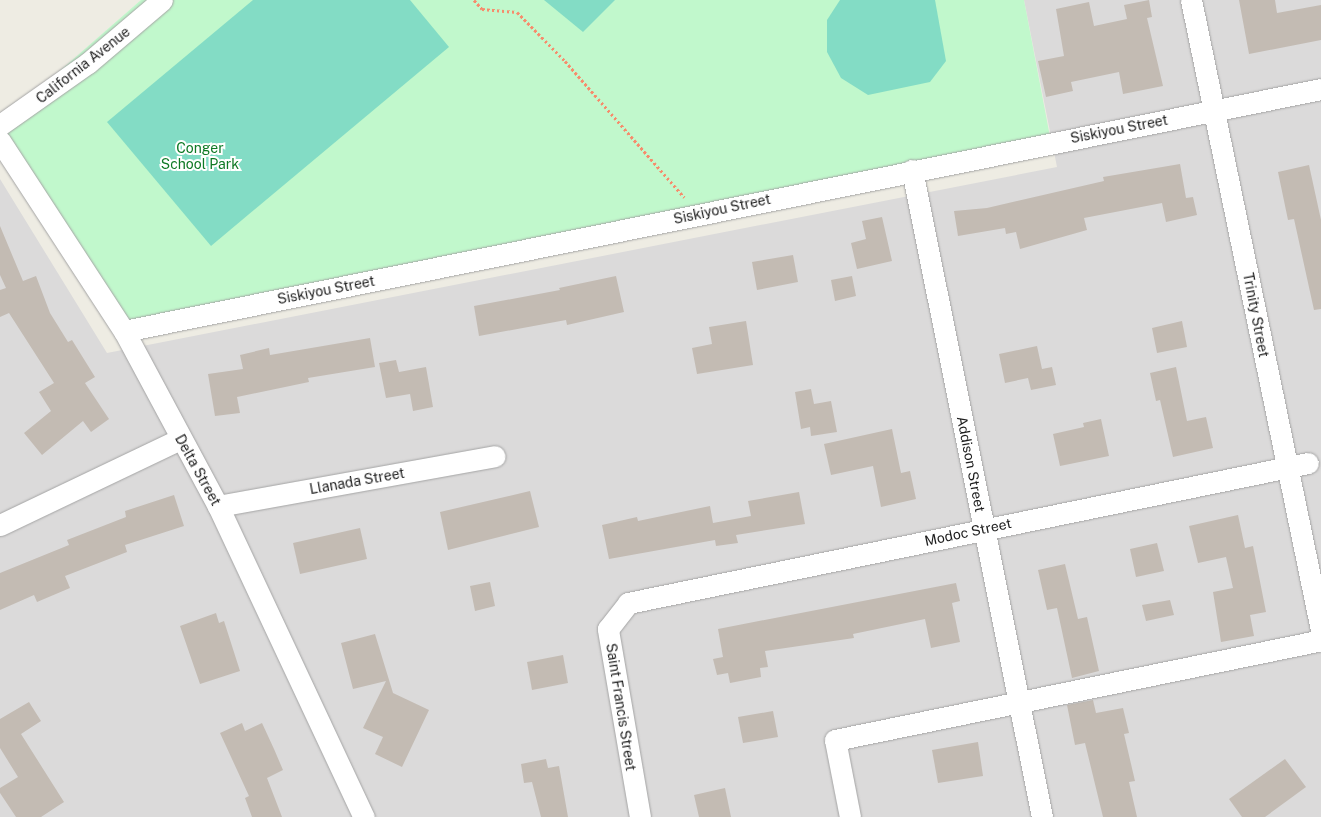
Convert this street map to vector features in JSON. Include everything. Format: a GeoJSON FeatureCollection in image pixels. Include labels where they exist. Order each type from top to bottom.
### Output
{"type":"FeatureCollection","features":[{"type":"Feature","properties":{"kind":"street","name":"California Avenue"},"geometry":{"type":"LineString","coordinates":[[0,125],[88,64],[162,0]]}},
{"type":"Feature","properties":{"kind":"street","name":"Trinity Street"},"geometry":{"type":"LineString","coordinates":[[1191,0],[1321,630]]}},
{"type":"Feature","properties":{"kind":"street","name":"Siskiyou Street"},"geometry":{"type":"LineString","coordinates":[[124,331],[1321,88]]}},
{"type":"Feature","properties":{"kind":"street","name":"Delta Street"},"geometry":{"type":"LineString","coordinates":[[0,141],[124,331],[180,439],[218,506],[364,817]]}},
{"type":"Feature","properties":{"kind":"street","name":"Addison Street"},"geometry":{"type":"LineString","coordinates":[[912,170],[1042,817]]}},
{"type":"Feature","properties":{"kind":"street"},"geometry":{"type":"LineString","coordinates":[[0,525],[180,439]]}},
{"type":"Feature","properties":{"kind":"street","name":"Llanada Street"},"geometry":{"type":"LineString","coordinates":[[218,506],[495,456]]}},
{"type":"Feature","properties":{"kind":"street","name":"Modoc Street"},"geometry":{"type":"LineString","coordinates":[[628,603],[984,528],[1308,463]]}},
{"type":"Feature","properties":{"kind":"street","name":"Saint Francis Street"},"geometry":{"type":"LineString","coordinates":[[628,603],[608,629],[640,817]]}},
{"type":"Feature","properties":{"kind":"street"},"geometry":{"type":"LineString","coordinates":[[850,817],[835,740],[1321,640]]}},
{"type":"Feature","properties":{"kind":"path"},"geometry":{"type":"LineString","coordinates":[[474,0],[482,9],[517,12],[683,194],[691,216]]}},
{"type":"Feature","properties":{"kind":"shaded area"},"geometry":{"type":"Polygon","coordinates":[[[1024,0],[1321,0],[1321,817],[0,817],[0,179],[107,353],[1057,167],[1024,0]]]}},
{"type":"Feature","properties":{"kind":"green space","name":"Conger School Park"},"geometry":{"type":"Polygon","coordinates":[[[141,0],[1024,0],[1051,142],[124,331],[0,123],[141,0]]]}},
{"type":"Feature","properties":{"kind":"green space"},"geometry":{"type":"Polygon","coordinates":[[[253,0],[410,0],[449,47],[211,246],[107,122],[253,0]]]}},
{"type":"Feature","properties":{"kind":"green space"},"geometry":{"type":"Polygon","coordinates":[[[544,0],[615,0],[583,32],[544,0]]]}},
{"type":"Feature","properties":{"kind":"green space"},"geometry":{"type":"Polygon","coordinates":[[[840,0],[935,0],[946,61],[930,82],[868,95],[841,78],[827,52],[827,20],[840,0]]]}},
{"type":"Feature","properties":{"kind":"building"},"geometry":{"type":"Polygon","coordinates":[[[1149,0],[1152,17],[1147,18],[1163,86],[1123,94],[1119,72],[1071,82],[1073,91],[1046,97],[1038,61],[1064,56],[1056,9],[1089,2],[1094,26],[1127,19],[1124,5],[1149,0]]]}},
{"type":"Feature","properties":{"kind":"building"},"geometry":{"type":"Polygon","coordinates":[[[1239,0],[1275,0],[1277,13],[1321,5],[1321,40],[1249,54],[1239,0]]]}},
{"type":"Feature","properties":{"kind":"building"},"geometry":{"type":"Polygon","coordinates":[[[1180,164],[1186,198],[1193,197],[1197,215],[1166,222],[1162,203],[1084,218],[1087,230],[1020,249],[1016,232],[1006,234],[1005,228],[958,236],[954,211],[987,208],[1104,181],[1103,177],[1180,164]]]}},
{"type":"Feature","properties":{"kind":"building"},"geometry":{"type":"Polygon","coordinates":[[[1309,165],[1321,220],[1321,309],[1314,310],[1294,219],[1288,220],[1278,172],[1309,165]]]}},
{"type":"Feature","properties":{"kind":"building"},"geometry":{"type":"Polygon","coordinates":[[[882,217],[892,261],[857,269],[851,243],[866,239],[862,221],[882,217]]]}},
{"type":"Feature","properties":{"kind":"building"},"geometry":{"type":"Polygon","coordinates":[[[0,226],[23,281],[36,276],[50,313],[68,342],[72,340],[95,377],[85,383],[109,419],[91,432],[83,421],[42,455],[24,433],[51,411],[39,392],[54,383],[9,313],[0,317],[0,290],[6,288],[0,275],[0,226]]]}},
{"type":"Feature","properties":{"kind":"building"},"geometry":{"type":"Polygon","coordinates":[[[793,255],[798,282],[757,290],[752,262],[793,255]]]}},
{"type":"Feature","properties":{"kind":"building"},"geometry":{"type":"Polygon","coordinates":[[[616,276],[624,312],[567,325],[566,320],[479,336],[474,306],[560,290],[559,288],[616,276]]]}},
{"type":"Feature","properties":{"kind":"building"},"geometry":{"type":"Polygon","coordinates":[[[852,276],[856,296],[835,301],[831,280],[852,276]]]}},
{"type":"Feature","properties":{"kind":"building"},"geometry":{"type":"Polygon","coordinates":[[[746,321],[753,365],[697,374],[692,348],[712,344],[709,327],[746,321]]]}},
{"type":"Feature","properties":{"kind":"building"},"geometry":{"type":"Polygon","coordinates":[[[1182,321],[1187,347],[1157,353],[1152,328],[1182,321]]]}},
{"type":"Feature","properties":{"kind":"building"},"geometry":{"type":"Polygon","coordinates":[[[370,338],[375,367],[308,378],[309,382],[237,397],[240,413],[215,416],[208,374],[243,369],[240,355],[269,348],[270,355],[370,338]]]}},
{"type":"Feature","properties":{"kind":"building"},"geometry":{"type":"Polygon","coordinates":[[[1037,346],[1042,369],[1052,367],[1056,385],[1031,390],[1028,378],[1005,383],[999,354],[1037,346]]]}},
{"type":"Feature","properties":{"kind":"building"},"geometry":{"type":"Polygon","coordinates":[[[396,360],[399,372],[426,367],[433,407],[413,411],[410,394],[386,398],[379,363],[396,360]]]}},
{"type":"Feature","properties":{"kind":"building"},"geometry":{"type":"Polygon","coordinates":[[[1176,367],[1187,421],[1206,417],[1213,448],[1173,457],[1160,400],[1156,401],[1150,373],[1176,367]]]}},
{"type":"Feature","properties":{"kind":"building"},"geometry":{"type":"Polygon","coordinates":[[[811,389],[814,404],[831,401],[837,432],[811,436],[810,427],[801,429],[795,392],[811,389]]]}},
{"type":"Feature","properties":{"kind":"building"},"geometry":{"type":"Polygon","coordinates":[[[1101,419],[1109,456],[1060,466],[1053,434],[1084,427],[1083,423],[1101,419]]]}},
{"type":"Feature","properties":{"kind":"building"},"geometry":{"type":"Polygon","coordinates":[[[892,429],[901,473],[910,471],[916,499],[881,507],[873,466],[831,475],[824,444],[892,429]]]}},
{"type":"Feature","properties":{"kind":"building"},"geometry":{"type":"Polygon","coordinates":[[[530,491],[539,527],[448,550],[440,512],[530,491]]]}},
{"type":"Feature","properties":{"kind":"building"},"geometry":{"type":"Polygon","coordinates":[[[799,492],[805,524],[736,535],[738,543],[716,546],[715,540],[609,559],[602,525],[637,517],[638,521],[710,506],[713,523],[751,516],[748,501],[799,492]]]}},
{"type":"Feature","properties":{"kind":"building"},"geometry":{"type":"Polygon","coordinates":[[[174,495],[184,526],[125,545],[127,552],[65,576],[70,588],[37,602],[34,595],[0,610],[0,573],[69,545],[67,540],[126,517],[125,511],[174,495]]]}},
{"type":"Feature","properties":{"kind":"building"},"geometry":{"type":"Polygon","coordinates":[[[1238,515],[1245,548],[1253,546],[1266,612],[1250,615],[1254,636],[1221,642],[1213,592],[1233,588],[1226,557],[1198,563],[1189,526],[1238,515]]]}},
{"type":"Feature","properties":{"kind":"building"},"geometry":{"type":"Polygon","coordinates":[[[360,528],[367,559],[300,574],[293,543],[360,528]]]}},
{"type":"Feature","properties":{"kind":"building"},"geometry":{"type":"Polygon","coordinates":[[[1157,543],[1164,571],[1136,577],[1130,549],[1157,543]]]}},
{"type":"Feature","properties":{"kind":"building"},"geometry":{"type":"Polygon","coordinates":[[[1065,564],[1078,619],[1087,617],[1099,671],[1072,678],[1057,608],[1047,610],[1038,570],[1065,564]]]}},
{"type":"Feature","properties":{"kind":"building"},"geometry":{"type":"Polygon","coordinates":[[[490,582],[495,606],[475,611],[470,586],[490,582]]]}},
{"type":"Feature","properties":{"kind":"building"},"geometry":{"type":"Polygon","coordinates":[[[956,583],[960,601],[952,603],[960,642],[931,648],[925,619],[853,634],[854,638],[765,651],[768,667],[760,668],[761,677],[730,683],[728,673],[717,675],[713,659],[723,657],[718,629],[956,583]]]}},
{"type":"Feature","properties":{"kind":"building"},"geometry":{"type":"Polygon","coordinates":[[[1170,600],[1174,615],[1146,621],[1142,605],[1170,600]]]}},
{"type":"Feature","properties":{"kind":"building"},"geometry":{"type":"Polygon","coordinates":[[[216,613],[219,623],[224,621],[240,671],[200,684],[180,626],[216,613]]]}},
{"type":"Feature","properties":{"kind":"building"},"geometry":{"type":"Polygon","coordinates":[[[375,634],[393,693],[429,710],[402,767],[375,754],[383,737],[363,728],[386,681],[353,689],[341,643],[375,634]]]}},
{"type":"Feature","properties":{"kind":"building"},"geometry":{"type":"Polygon","coordinates":[[[563,655],[568,683],[532,690],[527,662],[563,655]]]}},
{"type":"Feature","properties":{"kind":"building"},"geometry":{"type":"Polygon","coordinates":[[[1093,700],[1096,713],[1123,708],[1129,733],[1124,734],[1135,781],[1129,782],[1137,817],[1103,817],[1085,743],[1075,745],[1067,705],[1093,700]]]}},
{"type":"Feature","properties":{"kind":"building"},"geometry":{"type":"Polygon","coordinates":[[[29,702],[41,721],[21,734],[64,802],[41,817],[16,817],[0,793],[0,788],[18,777],[0,748],[0,719],[29,702]]]}},
{"type":"Feature","properties":{"kind":"building"},"geometry":{"type":"Polygon","coordinates":[[[773,711],[778,737],[743,743],[738,717],[773,711]]]}},
{"type":"Feature","properties":{"kind":"building"},"geometry":{"type":"Polygon","coordinates":[[[242,723],[245,731],[262,723],[283,770],[267,778],[282,817],[252,817],[245,798],[249,796],[220,733],[242,723]]]}},
{"type":"Feature","properties":{"kind":"building"},"geometry":{"type":"Polygon","coordinates":[[[978,742],[983,776],[938,783],[932,750],[978,742]]]}},
{"type":"Feature","properties":{"kind":"building"},"geometry":{"type":"Polygon","coordinates":[[[546,759],[548,768],[559,766],[568,817],[541,817],[532,782],[524,783],[521,764],[546,759]]]}},
{"type":"Feature","properties":{"kind":"building"},"geometry":{"type":"Polygon","coordinates":[[[1285,759],[1306,787],[1265,817],[1242,817],[1229,799],[1285,759]]]}},
{"type":"Feature","properties":{"kind":"building"},"geometry":{"type":"Polygon","coordinates":[[[725,788],[731,817],[699,817],[694,795],[725,788]]]}}]}
